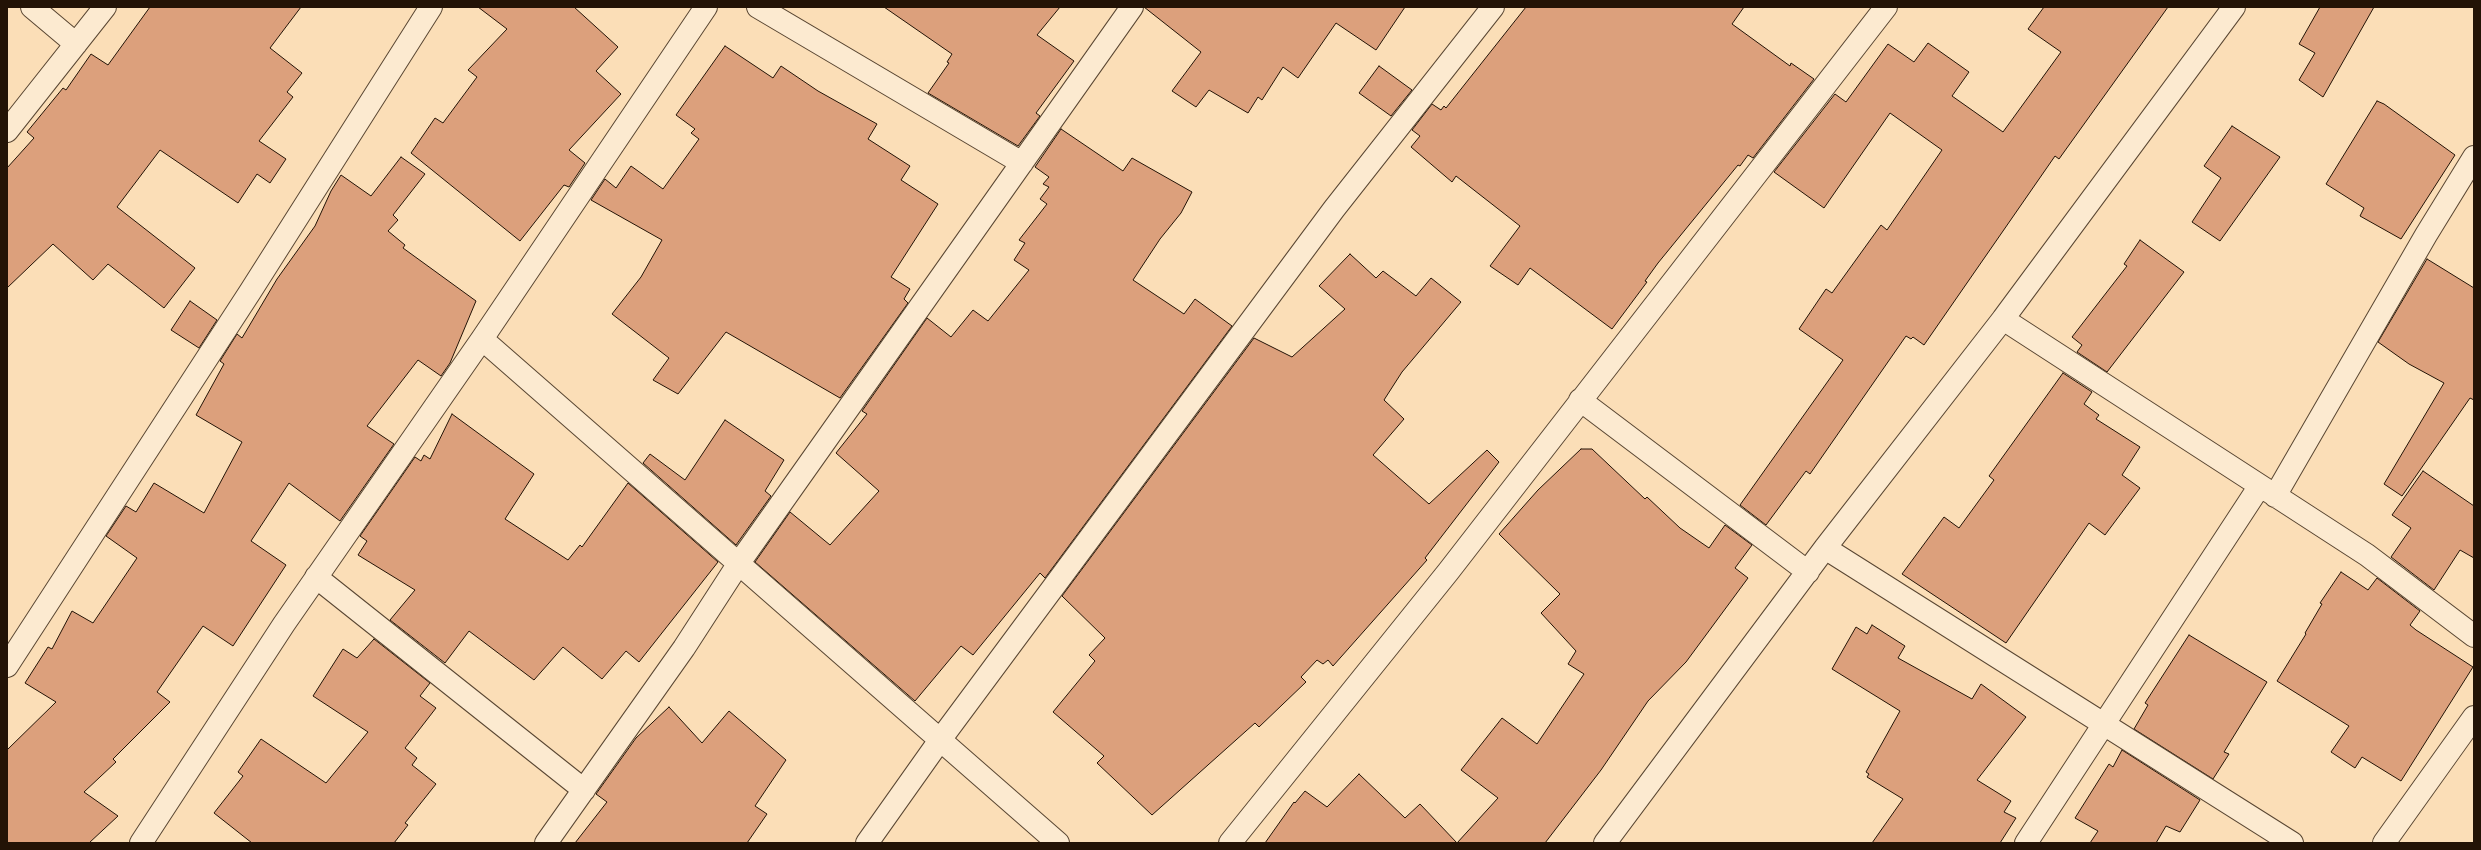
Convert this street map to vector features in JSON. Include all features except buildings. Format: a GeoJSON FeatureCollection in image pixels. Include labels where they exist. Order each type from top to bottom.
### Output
{"type":"FeatureCollection","features":[{"type":"Feature","properties":{"kind":"street"},"geometry":{"type":"LineString","coordinates":[[32,7],[76,44]]}},
{"type":"Feature","properties":{"kind":"street"},"geometry":{"type":"LineString","coordinates":[[7,131],[105,7]]}},
{"type":"Feature","properties":{"kind":"street"},"geometry":{"type":"LineString","coordinates":[[7,666],[250,292],[431,7]]}},
{"type":"Feature","properties":{"kind":"street"},"geometry":{"type":"LineString","coordinates":[[141,843],[316,577],[482,339],[706,7]]}},
{"type":"Feature","properties":{"kind":"street"},"geometry":{"type":"LineString","coordinates":[[758,7],[1022,163]]}},
{"type":"Feature","properties":{"kind":"street"},"geometry":{"type":"LineString","coordinates":[[546,843],[684,648],[739,564],[1132,7]]}},
{"type":"Feature","properties":{"kind":"street"},"geometry":{"type":"LineString","coordinates":[[867,843],[940,740],[1334,209],[1493,7]]}},
{"type":"Feature","properties":{"kind":"street"},"geometry":{"type":"LineString","coordinates":[[1230,843],[1448,572],[1886,7]]}},
{"type":"Feature","properties":{"kind":"street"},"geometry":{"type":"LineString","coordinates":[[1605,843],[1825,548],[2003,319],[2234,7]]}},
{"type":"Feature","properties":{"kind":"street"},"geometry":{"type":"LineString","coordinates":[[2026,843],[2267,491],[2474,156]]}},
{"type":"Feature","properties":{"kind":"street"},"geometry":{"type":"LineString","coordinates":[[2003,319],[2374,560],[2474,636]]}},
{"type":"Feature","properties":{"kind":"street"},"geometry":{"type":"LineString","coordinates":[[482,339],[1058,843]]}},
{"type":"Feature","properties":{"kind":"street"},"geometry":{"type":"LineString","coordinates":[[1580,400],[1808,572]]}},
{"type":"Feature","properties":{"kind":"street"},"geometry":{"type":"LineString","coordinates":[[1825,548],[2292,843]]}},
{"type":"Feature","properties":{"kind":"street"},"geometry":{"type":"LineString","coordinates":[[316,577],[584,790]]}},
{"type":"Feature","properties":{"kind":"street"},"geometry":{"type":"LineString","coordinates":[[2384,843],[2474,717]]}}]}
